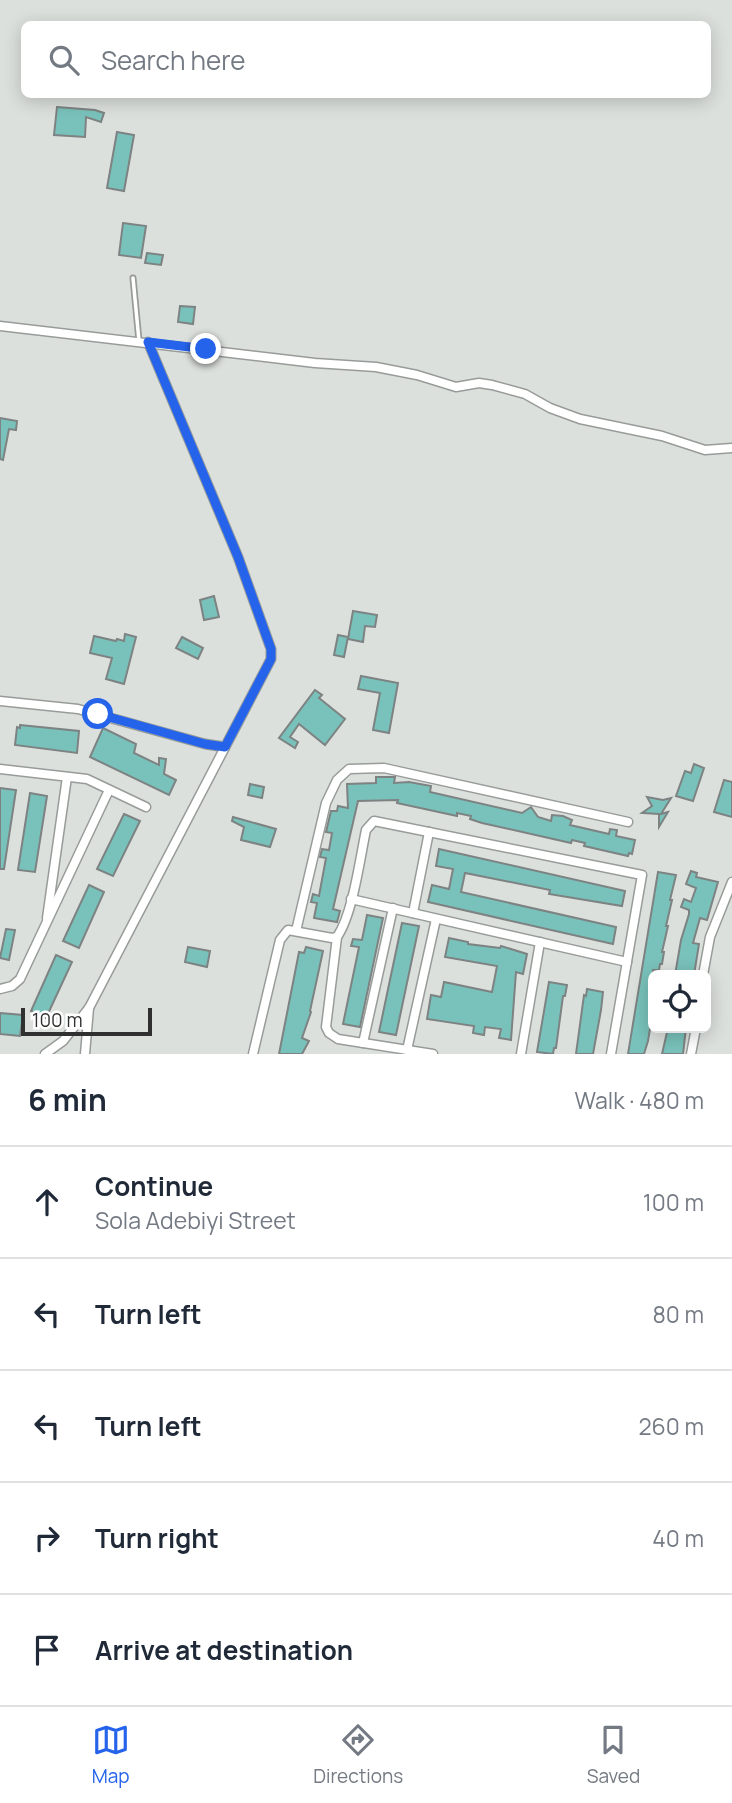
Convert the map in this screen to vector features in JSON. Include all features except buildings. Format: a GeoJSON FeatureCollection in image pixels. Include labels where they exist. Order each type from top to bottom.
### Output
{"type":"FeatureCollection","features":[{"type":"Feature","properties":{"kind":"street"},"geometry":{"type":"LineString","coordinates":[[0,326],[315,363],[376,367],[417,375],[456,387],[479,383],[492,385],[524,394],[550,408],[580,419],[662,436],[705,450],[732,449]]}},
{"type":"Feature","properties":{"kind":"street"},"geometry":{"type":"LineString","coordinates":[[46,1054],[63,1041],[89,1008],[145,896],[267,669],[271,649],[238,557],[144,342]]}},
{"type":"Feature","properties":{"kind":"street"},"geometry":{"type":"LineString","coordinates":[[0,701],[78,709],[205,744],[225,747]]}},
{"type":"Feature","properties":{"kind":"street"},"geometry":{"type":"LineString","coordinates":[[296,930],[326,803],[337,780],[349,769],[384,768],[628,822]]}},
{"type":"Feature","properties":{"kind":"street"},"geometry":{"type":"LineString","coordinates":[[0,769],[87,779],[146,807]]}},
{"type":"Feature","properties":{"kind":"street"},"geometry":{"type":"LineString","coordinates":[[46,928],[67,777]]}},
{"type":"Feature","properties":{"kind":"street"},"geometry":{"type":"LineString","coordinates":[[0,989],[12,986],[20,979],[109,790]]}},
{"type":"Feature","properties":{"kind":"street"},"geometry":{"type":"LineString","coordinates":[[433,1054],[333,1038],[326,1027],[337,937],[351,899],[369,824],[380,821],[642,874],[611,1054]]}},
{"type":"Feature","properties":{"kind":"street"},"geometry":{"type":"LineString","coordinates":[[413,913],[429,832]]}},
{"type":"Feature","properties":{"kind":"street"},"geometry":{"type":"LineString","coordinates":[[705,970],[710,937],[732,882]]}},
{"type":"Feature","properties":{"kind":"street"},"geometry":{"type":"LineString","coordinates":[[351,899],[627,962]]}},
{"type":"Feature","properties":{"kind":"street"},"geometry":{"type":"LineString","coordinates":[[363,1043],[393,908]]}},
{"type":"Feature","properties":{"kind":"street"},"geometry":{"type":"LineString","coordinates":[[407,1050],[436,919]]}},
{"type":"Feature","properties":{"kind":"street"},"geometry":{"type":"LineString","coordinates":[[253,1054],[279,940],[288,930],[337,937]]}},
{"type":"Feature","properties":{"kind":"street"},"geometry":{"type":"LineString","coordinates":[[522,1054],[540,942]]}},
{"type":"Feature","properties":{"kind":"street"},"geometry":{"type":"LineString","coordinates":[[85,1054],[89,1008]]}},
{"type":"Feature","properties":{"kind":"street"},"geometry":{"type":"LineString","coordinates":[[691,1054],[695,1033]]}},
{"type":"Feature","properties":{"kind":"lane"},"geometry":{"type":"LineString","coordinates":[[133,278],[144,342]]}},
{"type":"Feature","properties":{"kind":"route"},"geometry":{"type":"LineString","coordinates":[[98,714],[205,744],[225,747],[271,659],[271,649],[238,557],[148,342],[206,349]]}}]}
